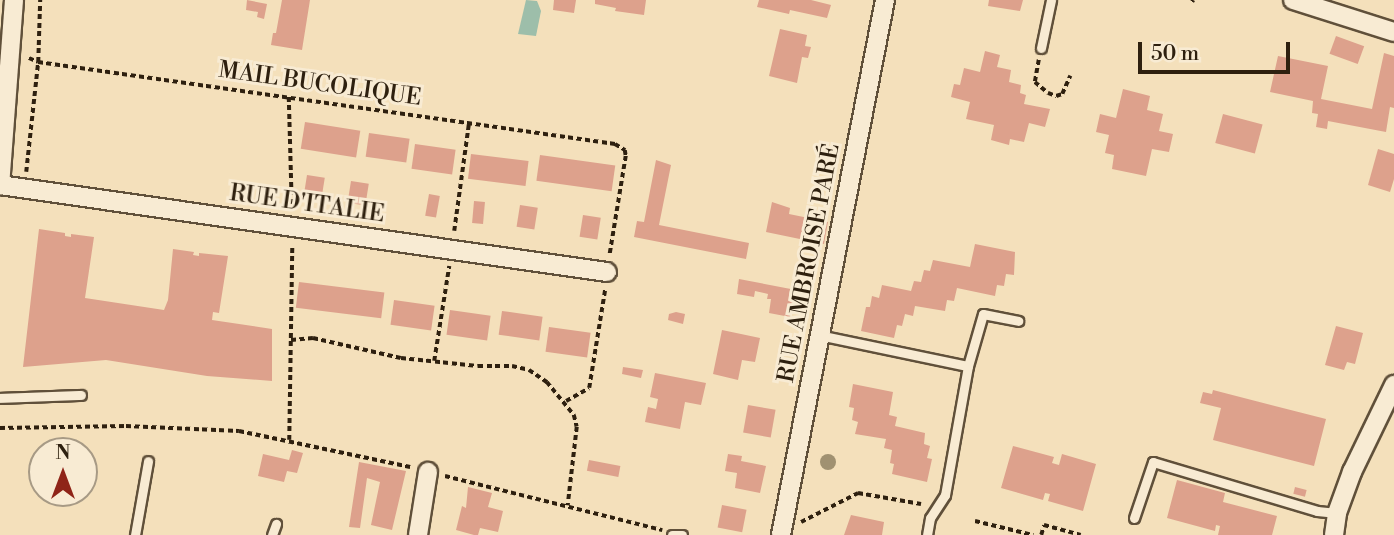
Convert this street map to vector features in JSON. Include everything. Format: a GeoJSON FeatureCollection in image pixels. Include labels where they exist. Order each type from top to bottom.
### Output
{"type":"FeatureCollection","features":[{"type":"Feature","properties":{"kind":"street"},"geometry":{"type":"LineString","coordinates":[[0,186],[14,0]]}},
{"type":"Feature","properties":{"kind":"street","name":"RUE AMBROISE PARÉ"},"geometry":{"type":"LineString","coordinates":[[781,535],[885,0]]}},
{"type":"Feature","properties":{"kind":"street"},"geometry":{"type":"LineString","coordinates":[[1293,0],[1394,32]]}},
{"type":"Feature","properties":{"kind":"street","name":"RUE D'ITALIE"},"geometry":{"type":"LineString","coordinates":[[0,186],[607,272]]}},
{"type":"Feature","properties":{"kind":"street"},"geometry":{"type":"LineString","coordinates":[[1334,535],[1337,513],[1352,472],[1393,392]]}},
{"type":"Feature","properties":{"kind":"street"},"geometry":{"type":"LineString","coordinates":[[418,535],[428,472]]}},
{"type":"Feature","properties":{"kind":"lane"},"geometry":{"type":"LineString","coordinates":[[1041,48],[1051,0]]}},
{"type":"Feature","properties":{"kind":"lane"},"geometry":{"type":"LineString","coordinates":[[926,535],[930,518],[945,495],[968,366],[983,314],[1018,321]]}},
{"type":"Feature","properties":{"kind":"lane"},"geometry":{"type":"LineString","coordinates":[[819,335],[968,366]]}},
{"type":"Feature","properties":{"kind":"lane"},"geometry":{"type":"LineString","coordinates":[[0,398],[81,396]]}},
{"type":"Feature","properties":{"kind":"lane"},"geometry":{"type":"LineString","coordinates":[[135,535],[148,461]]}},
{"type":"Feature","properties":{"kind":"lane"},"geometry":{"type":"LineString","coordinates":[[1134,518],[1153,462],[1317,511],[1337,513]]}},
{"type":"Feature","properties":{"kind":"lane"},"geometry":{"type":"LineString","coordinates":[[272,535],[276,524]]}},
{"type":"Feature","properties":{"kind":"path"},"geometry":{"type":"LineString","coordinates":[[25,190],[38,62],[40,0]]}},
{"type":"Feature","properties":{"kind":"path","name":"MAIL BUCOLIQUE"},"geometry":{"type":"LineString","coordinates":[[11,48],[38,62],[602,142],[625,150],[607,272]]}},
{"type":"Feature","properties":{"kind":"path"},"geometry":{"type":"LineString","coordinates":[[1041,48],[1035,82],[1056,96],[1062,94],[1070,76]]}},
{"type":"Feature","properties":{"kind":"path"},"geometry":{"type":"LineString","coordinates":[[289,97],[292,226],[289,440]]}},
{"type":"Feature","properties":{"kind":"path"},"geometry":{"type":"LineString","coordinates":[[566,401],[589,388],[607,272]]}},
{"type":"Feature","properties":{"kind":"path"},"geometry":{"type":"LineString","coordinates":[[290,340],[313,338],[401,358],[478,366],[512,366],[528,370],[547,382],[566,401],[577,427],[568,505]]}},
{"type":"Feature","properties":{"kind":"path"},"geometry":{"type":"LineString","coordinates":[[0,428],[156,427],[239,431],[428,472],[676,534]]}},
{"type":"Feature","properties":{"kind":"path"},"geometry":{"type":"LineString","coordinates":[[796,520],[804,523],[858,493],[937,507]]}},
{"type":"Feature","properties":{"kind":"path"},"geometry":{"type":"LineString","coordinates":[[975,521],[1033,535]]}},
{"type":"Feature","properties":{"kind":"path"},"geometry":{"type":"LineString","coordinates":[[1041,535],[1044,524],[1081,535]]}},
{"type":"Feature","properties":{"kind":"shaded area"},"geometry":{"type":"Polygon","coordinates":[[[526,0],[537,1],[541,11],[536,36],[518,34],[526,0]]]}},
{"type":"Feature","properties":{"kind":"building"},"geometry":{"type":"Polygon","coordinates":[[[247,0],[267,4],[264,19],[257,17],[258,12],[246,10],[247,0]]]}},
{"type":"Feature","properties":{"kind":"building"},"geometry":{"type":"Polygon","coordinates":[[[282,0],[310,0],[302,50],[271,45],[282,0]]]}},
{"type":"Feature","properties":{"kind":"building"},"geometry":{"type":"Polygon","coordinates":[[[554,0],[576,0],[574,13],[553,10],[554,0]]]}},
{"type":"Feature","properties":{"kind":"building"},"geometry":{"type":"Polygon","coordinates":[[[595,0],[646,0],[644,15],[615,11],[616,8],[595,4],[595,0]]]}},
{"type":"Feature","properties":{"kind":"building"},"geometry":{"type":"Polygon","coordinates":[[[759,0],[811,0],[831,5],[827,18],[790,10],[789,14],[757,7],[759,0]]]}},
{"type":"Feature","properties":{"kind":"building"},"geometry":{"type":"Polygon","coordinates":[[[989,0],[1023,0],[1020,11],[988,6],[989,0]]]}},
{"type":"Feature","properties":{"kind":"building"},"geometry":{"type":"Polygon","coordinates":[[[780,29],[807,35],[805,46],[811,47],[808,58],[802,57],[797,83],[769,76],[780,29]]]}},
{"type":"Feature","properties":{"kind":"building"},"geometry":{"type":"Polygon","coordinates":[[[1336,36],[1364,46],[1358,64],[1330,54],[1336,36]]]}},
{"type":"Feature","properties":{"kind":"building"},"geometry":{"type":"Polygon","coordinates":[[[985,51],[1000,55],[997,67],[1011,70],[1009,82],[1021,85],[1020,93],[1026,95],[1024,104],[1050,109],[1045,127],[1029,123],[1024,142],[1010,139],[1009,145],[991,140],[994,125],[966,119],[970,102],[951,97],[954,84],[960,85],[964,68],[980,72],[985,51]]]}},
{"type":"Feature","properties":{"kind":"building"},"geometry":{"type":"Polygon","coordinates":[[[1384,53],[1394,56],[1394,108],[1390,107],[1386,132],[1328,121],[1327,129],[1316,127],[1318,114],[1312,113],[1313,101],[1270,92],[1278,56],[1328,66],[1321,99],[1372,109],[1384,53]]]}},
{"type":"Feature","properties":{"kind":"building"},"geometry":{"type":"Polygon","coordinates":[[[1123,89],[1150,96],[1147,110],[1163,114],[1159,131],[1173,134],[1169,152],[1152,149],[1146,176],[1112,169],[1114,155],[1105,153],[1109,135],[1096,132],[1100,114],[1116,118],[1123,89]]]}},
{"type":"Feature","properties":{"kind":"building"},"geometry":{"type":"Polygon","coordinates":[[[1223,114],[1263,125],[1255,154],[1215,143],[1223,114]]]}},
{"type":"Feature","properties":{"kind":"building"},"geometry":{"type":"Polygon","coordinates":[[[305,122],[360,131],[356,157],[301,149],[305,122]]]}},
{"type":"Feature","properties":{"kind":"building"},"geometry":{"type":"Polygon","coordinates":[[[369,133],[410,139],[406,162],[366,157],[369,133]]]}},
{"type":"Feature","properties":{"kind":"building"},"geometry":{"type":"Polygon","coordinates":[[[415,144],[456,150],[452,174],[412,169],[415,144]]]}},
{"type":"Feature","properties":{"kind":"building"},"geometry":{"type":"Polygon","coordinates":[[[1378,149],[1394,154],[1394,179],[1390,192],[1368,185],[1378,149]]]}},
{"type":"Feature","properties":{"kind":"building"},"geometry":{"type":"Polygon","coordinates":[[[471,154],[529,161],[526,186],[468,179],[471,154]]]}},
{"type":"Feature","properties":{"kind":"building"},"geometry":{"type":"Polygon","coordinates":[[[540,155],[615,166],[612,191],[536,181],[540,155]]]}},
{"type":"Feature","properties":{"kind":"building"},"geometry":{"type":"Polygon","coordinates":[[[656,160],[671,165],[659,225],[749,243],[746,259],[634,237],[637,221],[644,222],[656,160]]]}},
{"type":"Feature","properties":{"kind":"building"},"geometry":{"type":"Polygon","coordinates":[[[307,175],[325,178],[321,200],[304,197],[307,175]]]}},
{"type":"Feature","properties":{"kind":"building"},"geometry":{"type":"Polygon","coordinates":[[[351,181],[369,184],[365,206],[348,203],[351,181]]]}},
{"type":"Feature","properties":{"kind":"building"},"geometry":{"type":"Polygon","coordinates":[[[429,194],[440,196],[436,218],[425,216],[429,194]]]}},
{"type":"Feature","properties":{"kind":"building"},"geometry":{"type":"Polygon","coordinates":[[[474,201],[485,202],[483,224],[472,223],[474,201]]]}},
{"type":"Feature","properties":{"kind":"building"},"geometry":{"type":"Polygon","coordinates":[[[772,202],[790,208],[789,214],[828,222],[824,244],[766,232],[772,202]]]}},
{"type":"Feature","properties":{"kind":"building"},"geometry":{"type":"Polygon","coordinates":[[[520,205],[538,208],[534,230],[517,227],[520,205]]]}},
{"type":"Feature","properties":{"kind":"building"},"geometry":{"type":"Polygon","coordinates":[[[583,215],[601,218],[597,240],[580,237],[583,215]]]}},
{"type":"Feature","properties":{"kind":"building"},"geometry":{"type":"Polygon","coordinates":[[[39,229],[65,233],[65,236],[71,237],[71,234],[94,237],[85,298],[164,310],[168,300],[173,249],[194,252],[193,255],[199,256],[199,253],[228,256],[219,313],[213,312],[212,320],[272,329],[272,381],[207,376],[106,360],[23,367],[39,229]]]}},
{"type":"Feature","properties":{"kind":"building"},"geometry":{"type":"Polygon","coordinates":[[[975,244],[1015,252],[1014,275],[1006,274],[1004,286],[997,285],[995,296],[957,288],[954,301],[947,300],[945,311],[915,306],[913,316],[905,314],[902,326],[897,325],[894,338],[861,331],[866,307],[870,307],[872,296],[879,298],[882,285],[911,291],[914,281],[921,282],[924,270],[930,271],[933,260],[970,267],[975,244]]]}},
{"type":"Feature","properties":{"kind":"building"},"geometry":{"type":"Polygon","coordinates":[[[739,279],[796,290],[790,317],[769,313],[771,299],[767,299],[768,294],[755,291],[754,297],[737,294],[739,279]]]}},
{"type":"Feature","properties":{"kind":"building"},"geometry":{"type":"Polygon","coordinates":[[[299,282],[384,292],[381,318],[296,308],[299,282]]]}},
{"type":"Feature","properties":{"kind":"building"},"geometry":{"type":"Polygon","coordinates":[[[394,300],[435,306],[431,330],[391,325],[394,300]]]}},
{"type":"Feature","properties":{"kind":"building"},"geometry":{"type":"Polygon","coordinates":[[[450,310],[491,316],[487,340],[447,335],[450,310]]]}},
{"type":"Feature","properties":{"kind":"building"},"geometry":{"type":"Polygon","coordinates":[[[502,311],[543,317],[539,340],[499,335],[502,311]]]}},
{"type":"Feature","properties":{"kind":"building"},"geometry":{"type":"Polygon","coordinates":[[[669,314],[685,314],[683,324],[668,320],[669,314]]]}},
{"type":"Feature","properties":{"kind":"building"},"geometry":{"type":"Polygon","coordinates":[[[1336,326],[1363,333],[1355,364],[1347,362],[1344,370],[1325,365],[1336,326]]]}},
{"type":"Feature","properties":{"kind":"building"},"geometry":{"type":"Polygon","coordinates":[[[549,327],[591,333],[587,358],[546,352],[549,327]]]}},
{"type":"Feature","properties":{"kind":"building"},"geometry":{"type":"Polygon","coordinates":[[[722,330],[760,338],[755,362],[742,360],[738,380],[713,374],[722,330]]]}},
{"type":"Feature","properties":{"kind":"building"},"geometry":{"type":"Polygon","coordinates":[[[623,367],[643,370],[641,378],[622,374],[623,367]]]}},
{"type":"Feature","properties":{"kind":"building"},"geometry":{"type":"Polygon","coordinates":[[[655,373],[706,383],[701,405],[685,402],[680,429],[645,422],[648,407],[656,409],[658,399],[650,397],[655,373]]]}},
{"type":"Feature","properties":{"kind":"building"},"geometry":{"type":"Polygon","coordinates":[[[853,384],[893,392],[889,415],[897,417],[895,426],[925,433],[924,444],[930,446],[927,458],[932,459],[927,482],[892,474],[892,450],[884,448],[886,439],[855,434],[858,422],[852,420],[854,408],[849,407],[853,384]]]}},
{"type":"Feature","properties":{"kind":"building"},"geometry":{"type":"Polygon","coordinates":[[[1213,390],[1326,419],[1314,466],[1213,440],[1221,408],[1200,403],[1203,392],[1212,394],[1213,390]]]}},
{"type":"Feature","properties":{"kind":"building"},"geometry":{"type":"Polygon","coordinates":[[[748,405],[776,410],[771,437],[743,433],[748,405]]]}},
{"type":"Feature","properties":{"kind":"building"},"geometry":{"type":"Polygon","coordinates":[[[1013,446],[1054,457],[1052,463],[1059,465],[1062,454],[1096,464],[1083,511],[1048,501],[1050,494],[1045,493],[1043,500],[1001,488],[1013,446]]]}},
{"type":"Feature","properties":{"kind":"building"},"geometry":{"type":"Polygon","coordinates":[[[292,450],[303,453],[297,473],[287,471],[284,482],[258,476],[263,454],[289,460],[292,450]]]}},
{"type":"Feature","properties":{"kind":"building"},"geometry":{"type":"Polygon","coordinates":[[[728,454],[742,456],[741,461],[766,466],[760,493],[735,488],[737,473],[725,471],[728,454]]]}},
{"type":"Feature","properties":{"kind":"building"},"geometry":{"type":"Polygon","coordinates":[[[589,460],[620,466],[618,477],[587,471],[589,460]]]}},
{"type":"Feature","properties":{"kind":"building"},"geometry":{"type":"Polygon","coordinates":[[[359,462],[406,471],[392,530],[371,525],[380,482],[367,478],[360,528],[349,527],[359,462]]]}},
{"type":"Feature","properties":{"kind":"building"},"geometry":{"type":"Polygon","coordinates":[[[1177,480],[1225,493],[1223,502],[1277,516],[1272,535],[1218,535],[1220,526],[1216,525],[1215,531],[1167,518],[1177,480]]]}},
{"type":"Feature","properties":{"kind":"building"},"geometry":{"type":"Polygon","coordinates":[[[468,487],[492,493],[488,507],[503,511],[498,532],[480,528],[478,535],[474,535],[456,530],[462,506],[466,508],[468,487]]]}},
{"type":"Feature","properties":{"kind":"building"},"geometry":{"type":"Polygon","coordinates":[[[1295,487],[1307,490],[1305,497],[1293,494],[1295,487]]]}},
{"type":"Feature","properties":{"kind":"building"},"geometry":{"type":"Polygon","coordinates":[[[722,505],[747,510],[742,532],[718,528],[722,505]]]}},
{"type":"Feature","properties":{"kind":"building"},"geometry":{"type":"Polygon","coordinates":[[[851,515],[884,522],[882,535],[844,535],[851,515]]]}}]}
